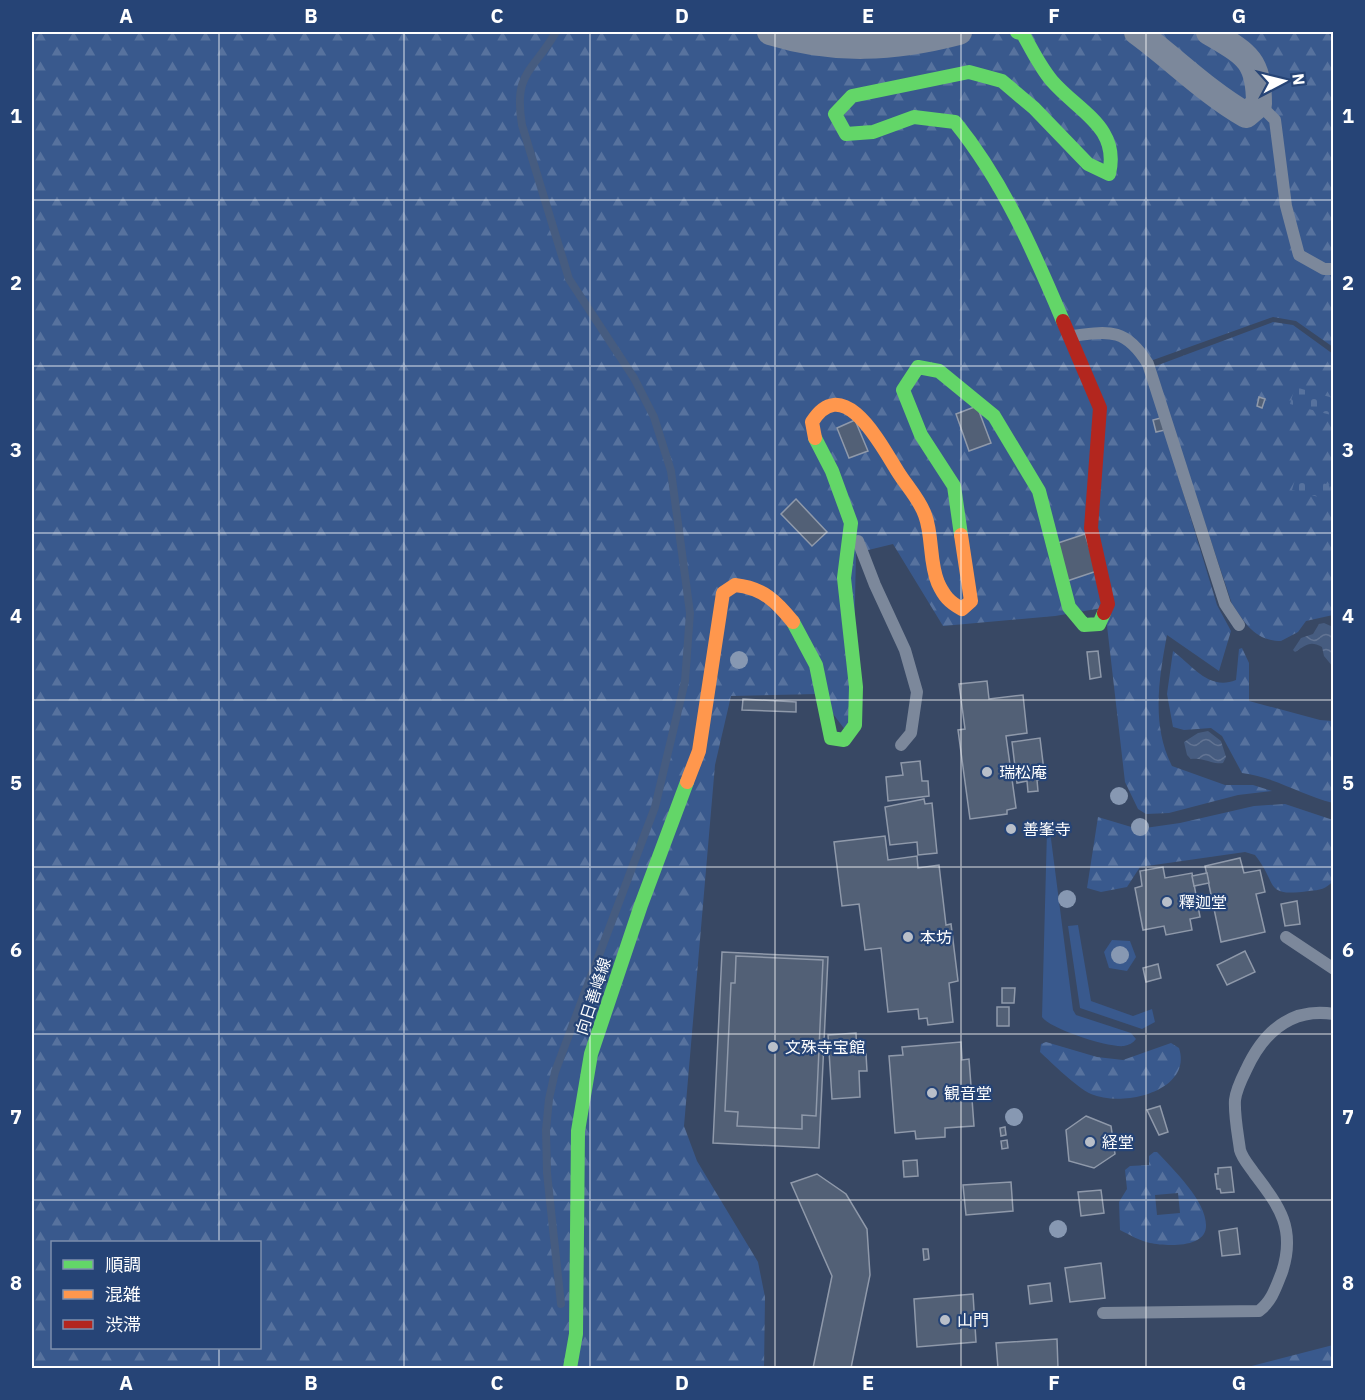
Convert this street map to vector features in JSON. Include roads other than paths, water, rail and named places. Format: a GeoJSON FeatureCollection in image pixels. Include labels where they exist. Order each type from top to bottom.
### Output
{"type":"FeatureCollection","features":[{"type":"Feature","properties":{"kind":"street"},"geometry":{"type":"LineString","coordinates":[[770,32],[809,43],[879,48],[959,32]]}},
{"type":"Feature","properties":{"kind":"street"},"geometry":{"type":"LineString","coordinates":[[851,523],[832,471],[815,439],[812,422],[828,406],[844,406],[863,418],[925,514],[937,579],[948,602],[962,609],[971,601],[954,486],[921,435],[903,390],[918,367],[939,371],[994,416],[1039,491],[1069,607],[1084,625],[1099,624],[1108,604],[1091,528],[1100,408],[1037,259],[981,154],[955,122],[914,117],[873,132],[846,134],[835,114],[852,96],[969,72],[1002,81],[1034,108],[1088,164],[1109,174],[1114,161],[1108,136],[1052,81],[1023,34],[1017,32]]}},
{"type":"Feature","properties":{"kind":"street"},"geometry":{"type":"LineString","coordinates":[[1137,32],[1173,58],[1214,96],[1246,115],[1259,104],[1259,77],[1242,51],[1209,32]]}},
{"type":"Feature","properties":{"kind":"street","name":"向日善峰線"},"geometry":{"type":"LineString","coordinates":[[570,1368],[576,1334],[578,1131],[591,1054],[641,905],[699,751],[713,646],[723,593],[735,585],[758,589],[779,605],[799,632],[816,663],[824,700],[824,719],[831,738],[844,740],[855,725],[856,687],[844,578],[851,523]]}},
{"type":"Feature","properties":{"kind":"lane"},"geometry":{"type":"LineString","coordinates":[[1259,104],[1275,120],[1286,206],[1299,255],[1324,269],[1334,269]]}},
{"type":"Feature","properties":{"kind":"lane"},"geometry":{"type":"LineString","coordinates":[[1071,336],[1108,332],[1119,334],[1136,344],[1148,364],[1225,604],[1239,625]]}},
{"type":"Feature","properties":{"kind":"lane"},"geometry":{"type":"LineString","coordinates":[[851,523],[875,585],[905,650],[917,692],[911,733],[901,745]]}},
{"type":"Feature","properties":{"kind":"lane"},"geometry":{"type":"LineString","coordinates":[[1286,937],[1334,969]]}},
{"type":"Feature","properties":{"kind":"lane"},"geometry":{"type":"LineString","coordinates":[[1103,1313],[1259,1311],[1267,1305],[1276,1290],[1288,1254],[1286,1224],[1275,1199],[1240,1153],[1235,1099],[1255,1050],[1272,1029],[1293,1017],[1322,1012],[1334,1014]]}},
{"type":"Feature","properties":{"kind":"water"},"geometry":{"type":"Polygon","coordinates":[[[1324,623],[1333,627],[1333,667],[1324,656],[1322,647],[1318,645],[1308,644],[1295,652],[1293,650],[1301,638],[1313,634],[1319,624],[1324,623]]]}},
{"type":"Feature","properties":{"kind":"water"},"geometry":{"type":"Polygon","coordinates":[[[1208,731],[1221,741],[1226,757],[1223,763],[1191,759],[1187,755],[1184,742],[1198,733],[1208,731]]]}},
{"type":"Feature","properties":{"kind":"waterway"},"geometry":{"type":"LineString","coordinates":[[556,32],[523,83],[520,94],[522,125],[569,279],[634,378],[654,417],[671,471],[690,613],[685,681],[655,807],[555,1072],[549,1099],[546,1130],[547,1173],[561,1304]]}},
{"type":"Feature","properties":{"kind":"place","name":"瑞松庵"},"geometry":{"type":"Point","coordinates":[987,772]}},
{"type":"Feature","properties":{"kind":"place","name":"善峯寺"},"geometry":{"type":"Point","coordinates":[1011,829]}},
{"type":"Feature","properties":{"kind":"place","name":"釋迦堂"},"geometry":{"type":"Point","coordinates":[1167,902]}},
{"type":"Feature","properties":{"kind":"place","name":"本坊"},"geometry":{"type":"Point","coordinates":[908,937]}},
{"type":"Feature","properties":{"kind":"place","name":"文殊寺宝館"},"geometry":{"type":"Point","coordinates":[773,1047]}},
{"type":"Feature","properties":{"kind":"place","name":"観音堂"},"geometry":{"type":"Point","coordinates":[932,1093]}},
{"type":"Feature","properties":{"kind":"place","name":"経堂"},"geometry":{"type":"Point","coordinates":[1090,1142]}},
{"type":"Feature","properties":{"kind":"place","name":"山門"},"geometry":{"type":"Point","coordinates":[945,1320]}}]}
